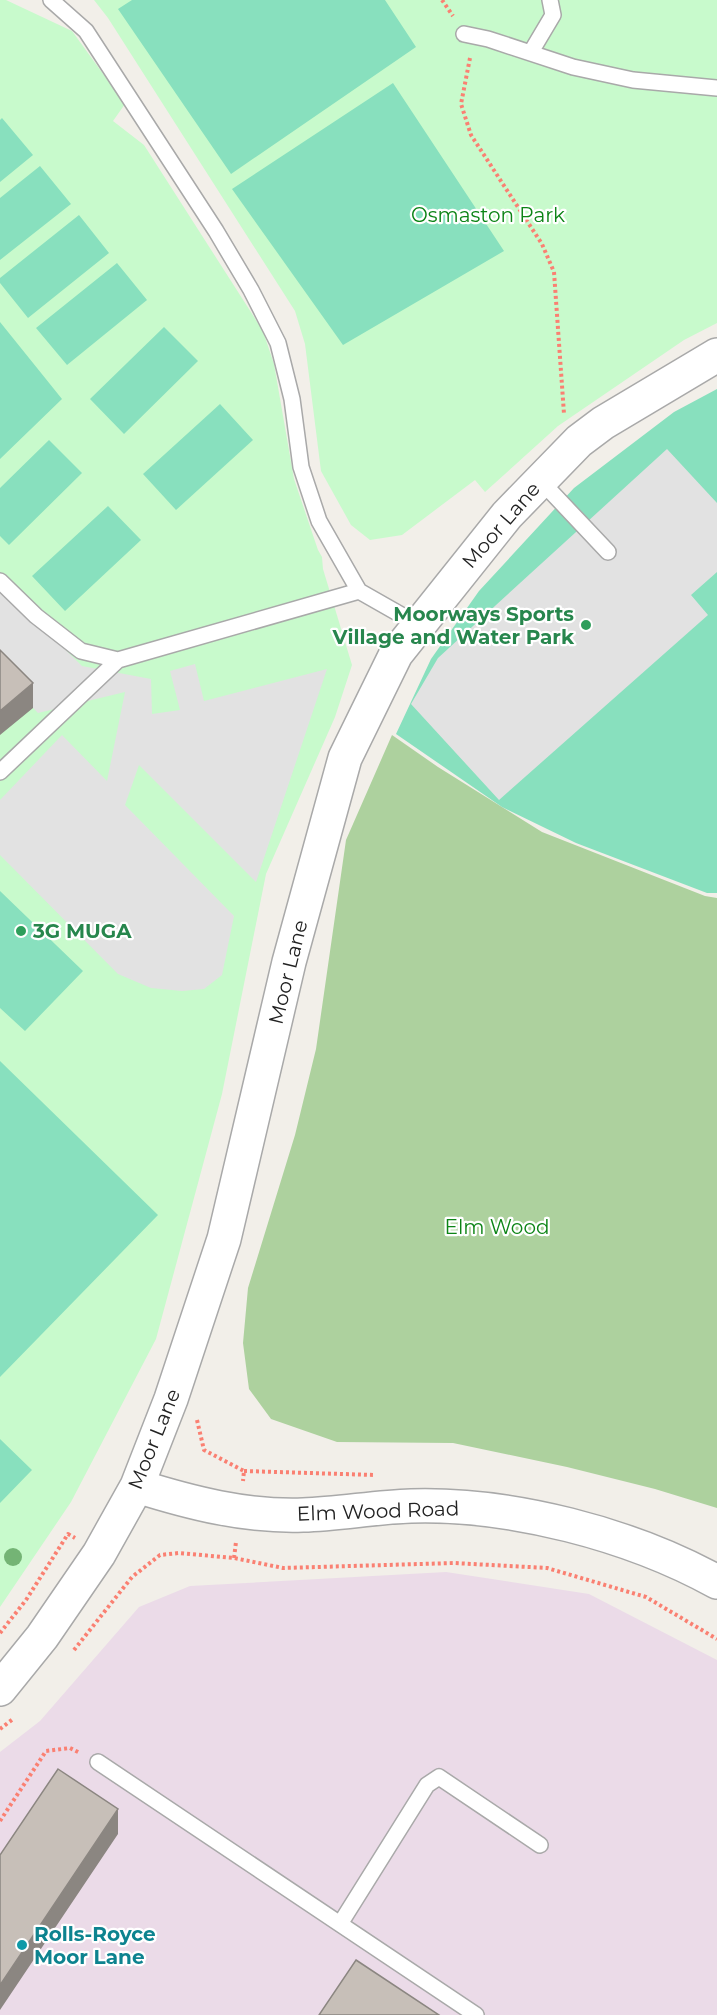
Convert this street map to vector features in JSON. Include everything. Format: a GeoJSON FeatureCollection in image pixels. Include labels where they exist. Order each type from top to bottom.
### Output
{"type":"FeatureCollection","features":[{"type":"Feature","properties":{"kind":"street","name":"Moor Lane"},"geometry":{"type":"LineString","coordinates":[[10,1702],[42,1637],[89,1570],[138,1486],[184,1364],[224,1239],[289,962],[345,758],[396,654],[417,624],[507,515],[579,441],[603,423],[717,355]]}},
{"type":"Feature","properties":{"kind":"street","name":"Elm Wood Road"},"geometry":{"type":"LineString","coordinates":[[138,1486],[186,1502],[240,1511],[301,1515],[412,1506],[491,1510],[543,1518],[618,1540],[690,1568],[717,1582]]}},
{"type":"Feature","properties":{"kind":"lane"},"geometry":{"type":"LineString","coordinates":[[51,0],[86,31],[252,290],[278,343],[292,399],[302,467],[319,521],[358,591],[417,624]]}},
{"type":"Feature","properties":{"kind":"lane"},"geometry":{"type":"LineString","coordinates":[[531,52],[553,15],[550,0]]}},
{"type":"Feature","properties":{"kind":"lane"},"geometry":{"type":"LineString","coordinates":[[464,34],[531,52],[573,67],[633,80],[717,88]]}},
{"type":"Feature","properties":{"kind":"lane"},"geometry":{"type":"LineString","coordinates":[[540,480],[608,552]]}},
{"type":"Feature","properties":{"kind":"lane"},"geometry":{"type":"LineString","coordinates":[[0,581],[36,616],[81,651],[118,660]]}},
{"type":"Feature","properties":{"kind":"lane"},"geometry":{"type":"LineString","coordinates":[[0,772],[118,660],[358,591]]}},
{"type":"Feature","properties":{"kind":"lane"},"geometry":{"type":"LineString","coordinates":[[98,1762],[476,2015]]}},
{"type":"Feature","properties":{"kind":"lane"},"geometry":{"type":"LineString","coordinates":[[340,1924],[427,1785],[439,1777],[540,1845]]}},
{"type":"Feature","properties":{"kind":"path"},"geometry":{"type":"LineString","coordinates":[[442,0],[470,44],[470,65],[461,104],[471,135],[542,244],[554,272],[564,413],[579,441]]}},
{"type":"Feature","properties":{"kind":"path"},"geometry":{"type":"LineString","coordinates":[[195,1412],[204,1450],[244,1471],[234,1558]]}},
{"type":"Feature","properties":{"kind":"path"},"geometry":{"type":"LineString","coordinates":[[0,1633],[26,1600],[68,1534]]}},
{"type":"Feature","properties":{"kind":"path"},"geometry":{"type":"LineString","coordinates":[[68,1656],[132,1577],[160,1555],[178,1553],[234,1558],[283,1568],[453,1563],[547,1568],[646,1597],[717,1639]]}},
{"type":"Feature","properties":{"kind":"path"},"geometry":{"type":"LineString","coordinates":[[0,1730],[10,1702]]}},
{"type":"Feature","properties":{"kind":"path"},"geometry":{"type":"LineString","coordinates":[[0,1821],[46,1751],[69,1748],[98,1762]]}},
{"type":"Feature","properties":{"kind":"shaded area"},"geometry":{"type":"Polygon","coordinates":[[[667,449],[717,503],[717,572],[691,595],[708,615],[499,800],[411,704],[438,658],[667,449]]]}},
{"type":"Feature","properties":{"kind":"shaded area"},"geometry":{"type":"Polygon","coordinates":[[[0,586],[82,666],[151,679],[152,714],[180,710],[170,671],[195,664],[204,701],[327,669],[256,882],[139,765],[125,805],[234,916],[222,975],[204,989],[182,991],[151,988],[118,974],[0,855],[0,800],[62,735],[107,781],[125,692],[38,713],[0,674],[0,586]]]}},
{"type":"Feature","properties":{"kind":"shaded area"},"geometry":{"type":"Polygon","coordinates":[[[446,1572],[589,1594],[717,1660],[717,2015],[0,2015],[0,1752],[40,1721],[139,1607],[190,1586],[446,1572]]]}},
{"type":"Feature","properties":{"kind":"green space"},"geometry":{"type":"Polygon","coordinates":[[[0,0],[6,0],[72,31],[125,104],[113,121],[144,145],[263,331],[274,364],[294,479],[322,557],[323,569],[352,665],[335,717],[266,874],[222,1094],[156,1339],[71,1502],[0,1607],[0,0]]]}},
{"type":"Feature","properties":{"kind":"green space","name":"Osmaston Park"},"geometry":{"type":"Polygon","coordinates":[[[94,0],[717,0],[717,323],[684,340],[558,426],[485,492],[475,480],[402,535],[370,540],[351,525],[321,471],[305,344],[295,311],[108,18],[94,0]]]}},
{"type":"Feature","properties":{"kind":"green space"},"geometry":{"type":"Polygon","coordinates":[[[132,0],[385,0],[416,47],[231,174],[118,9],[132,0]]]}},
{"type":"Feature","properties":{"kind":"green space"},"geometry":{"type":"Polygon","coordinates":[[[393,83],[504,251],[343,345],[232,189],[393,83]]]}},
{"type":"Feature","properties":{"kind":"green space"},"geometry":{"type":"Polygon","coordinates":[[[2,118],[33,155],[0,182],[0,120],[2,118]]]}},
{"type":"Feature","properties":{"kind":"green space"},"geometry":{"type":"Polygon","coordinates":[[[40,166],[71,204],[0,260],[0,198],[40,166]]]}},
{"type":"Feature","properties":{"kind":"green space"},"geometry":{"type":"Polygon","coordinates":[[[79,215],[109,253],[28,318],[0,283],[0,278],[79,215]]]}},
{"type":"Feature","properties":{"kind":"green space"},"geometry":{"type":"Polygon","coordinates":[[[117,263],[147,300],[67,365],[36,328],[117,263]]]}},
{"type":"Feature","properties":{"kind":"green space"},"geometry":{"type":"Polygon","coordinates":[[[0,322],[62,399],[0,459],[0,322]]]}},
{"type":"Feature","properties":{"kind":"green space"},"geometry":{"type":"Polygon","coordinates":[[[164,327],[198,361],[124,434],[90,399],[164,327]]]}},
{"type":"Feature","properties":{"kind":"green space","name":"Moorways Sports Village and Water Park"},"geometry":{"type":"Polygon","coordinates":[[[717,389],[717,893],[707,893],[576,843],[502,807],[396,734],[431,659],[479,591],[574,488],[674,412],[717,389]]]}},
{"type":"Feature","properties":{"kind":"green space"},"geometry":{"type":"Polygon","coordinates":[[[220,404],[253,440],[176,510],[143,474],[220,404]]]}},
{"type":"Feature","properties":{"kind":"green space"},"geometry":{"type":"Polygon","coordinates":[[[49,440],[82,473],[9,545],[0,536],[0,488],[49,440]]]}},
{"type":"Feature","properties":{"kind":"green space"},"geometry":{"type":"Polygon","coordinates":[[[108,506],[141,540],[65,611],[32,576],[108,506]]]}},
{"type":"Feature","properties":{"kind":"green space","name":"Elm Wood"},"geometry":{"type":"Polygon","coordinates":[[[392,735],[438,767],[542,832],[705,896],[717,898],[717,1508],[655,1489],[567,1467],[453,1443],[337,1442],[271,1419],[249,1389],[243,1343],[248,1288],[295,1135],[316,1049],[346,840],[392,735]]]}},
{"type":"Feature","properties":{"kind":"green space","name":"3G MUGA"},"geometry":{"type":"Polygon","coordinates":[[[0,891],[83,971],[25,1031],[0,1008],[0,891]]]}},
{"type":"Feature","properties":{"kind":"green space"},"geometry":{"type":"Polygon","coordinates":[[[0,1061],[158,1215],[0,1377],[0,1061]]]}},
{"type":"Feature","properties":{"kind":"green space"},"geometry":{"type":"Polygon","coordinates":[[[0,1439],[32,1470],[0,1503],[0,1439]]]}},
{"type":"Feature","properties":{"kind":"building"},"geometry":{"type":"Polygon","coordinates":[[[0,650],[33,683],[0,711],[0,650]]]}},
{"type":"Feature","properties":{"kind":"building","name":"Rolls-Royce Moor Lane"},"geometry":{"type":"Polygon","coordinates":[[[58,1769],[118,1809],[0,1985],[0,1855],[58,1769]]]}},
{"type":"Feature","properties":{"kind":"building"},"geometry":{"type":"Polygon","coordinates":[[[356,1960],[439,2015],[319,2015],[356,1960]]]}},
{"type":"Feature","properties":{"kind":"place","name":"Moorways Sports Village and Water Park"},"geometry":{"type":"Point","coordinates":[586,625]}},
{"type":"Feature","properties":{"kind":"place","name":"3G MUGA"},"geometry":{"type":"Point","coordinates":[21,931]}},
{"type":"Feature","properties":{"kind":"place","name":"Rolls-Royce Moor Lane"},"geometry":{"type":"Point","coordinates":[22,1945]}}]}
